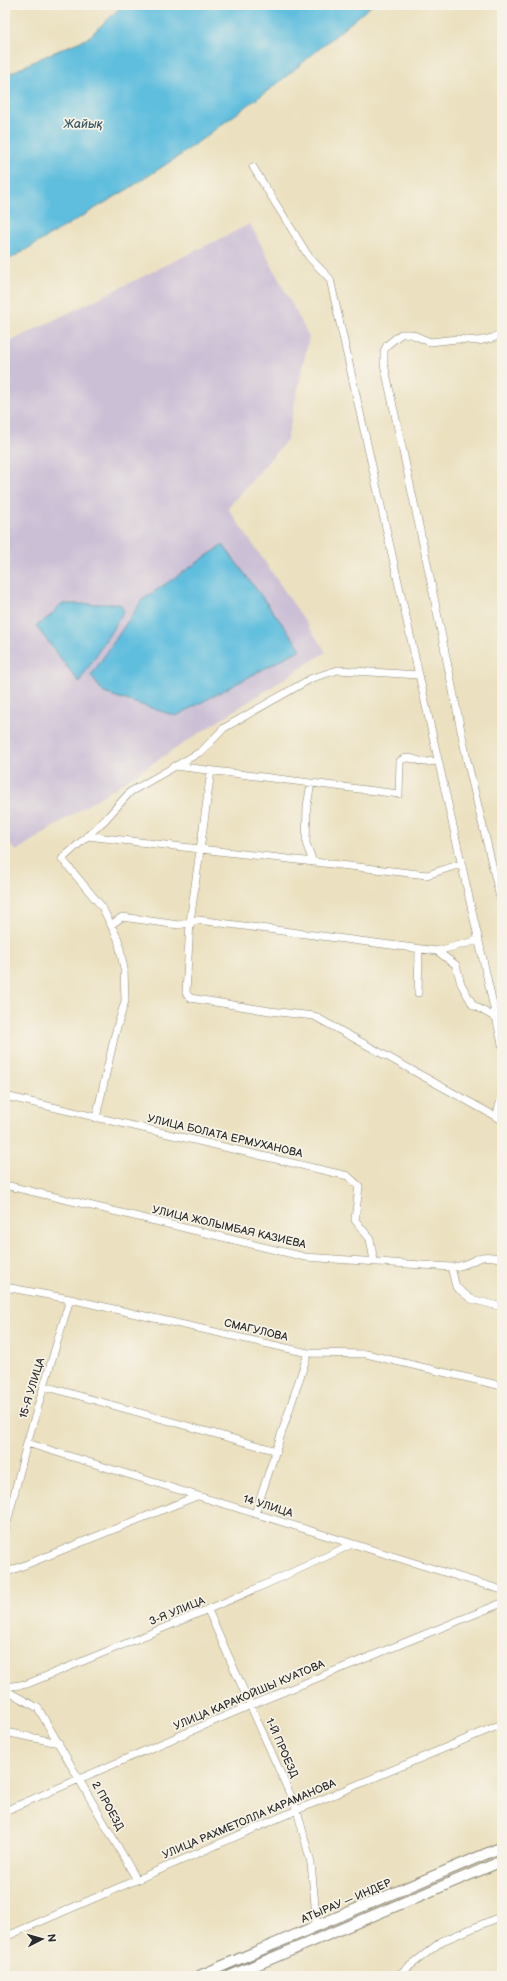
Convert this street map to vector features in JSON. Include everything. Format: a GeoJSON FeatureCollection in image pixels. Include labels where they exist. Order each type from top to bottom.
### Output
{"type":"FeatureCollection","features":[{"type":"Feature","properties":{"kind":"main road","name":"АТЫРАУ — ИНДЕР"},"geometry":{"type":"LineString","coordinates":[[199,1976],[502,1847]]}},
{"type":"Feature","properties":{"kind":"main road"},"geometry":{"type":"LineString","coordinates":[[230,1976],[502,1861]]}},
{"type":"Feature","properties":{"kind":"street"},"geometry":{"type":"LineString","coordinates":[[253,167],[309,257],[330,279],[502,1044]]}},
{"type":"Feature","properties":{"kind":"street"},"geometry":{"type":"LineString","coordinates":[[502,332],[493,338],[478,341],[457,339],[430,342],[411,334],[401,334],[391,340],[384,351],[384,364],[426,558],[467,760],[502,906]]}},
{"type":"Feature","properties":{"kind":"street"},"geometry":{"type":"LineString","coordinates":[[96,1118],[115,1034],[125,1002],[124,968],[118,939],[102,907],[62,859],[130,792],[202,751],[224,728],[312,678],[338,670],[419,675]]}},
{"type":"Feature","properties":{"kind":"street"},"geometry":{"type":"LineString","coordinates":[[175,766],[399,794],[400,761],[404,758],[413,757],[423,762],[438,761]]}},
{"type":"Feature","properties":{"kind":"street"},"geometry":{"type":"LineString","coordinates":[[211,771],[190,922],[185,986],[186,993],[190,998],[270,1011],[314,1016],[499,1119],[502,1096]]}},
{"type":"Feature","properties":{"kind":"street"},"geometry":{"type":"LineString","coordinates":[[311,783],[307,806],[306,843],[313,862]]}},
{"type":"Feature","properties":{"kind":"street"},"geometry":{"type":"LineString","coordinates":[[87,836],[427,875],[461,864]]}},
{"type":"Feature","properties":{"kind":"street"},"geometry":{"type":"LineString","coordinates":[[111,925],[122,917],[179,925],[198,920],[437,951],[479,940]]}},
{"type":"Feature","properties":{"kind":"street"},"geometry":{"type":"LineString","coordinates":[[418,993],[419,949]]}},
{"type":"Feature","properties":{"kind":"street"},"geometry":{"type":"LineString","coordinates":[[437,951],[456,965],[461,984],[473,1005],[496,1018]]}},
{"type":"Feature","properties":{"kind":"street"},"geometry":{"type":"LineString","coordinates":[[493,1005],[502,1007]]}},
{"type":"Feature","properties":{"kind":"street","name":"УЛИЦА БОЛАТА ЕРМУХАНОВА"},"geometry":{"type":"LineString","coordinates":[[5,1096],[348,1176],[359,1186],[355,1220],[370,1239],[374,1261]]}},
{"type":"Feature","properties":{"kind":"street","name":"УЛИЦА ЖОЛЫМБАЯ КАЗИЕВА"},"geometry":{"type":"LineString","coordinates":[[5,1185],[305,1257],[451,1267],[469,1263],[480,1256],[491,1256],[502,1259]]}},
{"type":"Feature","properties":{"kind":"street"},"geometry":{"type":"LineString","coordinates":[[451,1267],[456,1287],[472,1299],[502,1307]]}},
{"type":"Feature","properties":{"kind":"street","name":"СМАГУЛОВА"},"geometry":{"type":"LineString","coordinates":[[5,1287],[70,1299],[308,1353],[366,1354],[502,1386]]}},
{"type":"Feature","properties":{"kind":"street","name":"15-Я УЛИЦА"},"geometry":{"type":"LineString","coordinates":[[5,1531],[27,1442],[70,1299]]}},
{"type":"Feature","properties":{"kind":"street"},"geometry":{"type":"LineString","coordinates":[[255,1514],[308,1353]]}},
{"type":"Feature","properties":{"kind":"street"},"geometry":{"type":"LineString","coordinates":[[44,1386],[277,1451]]}},
{"type":"Feature","properties":{"kind":"street","name":"14 УЛИЦА"},"geometry":{"type":"LineString","coordinates":[[27,1442],[502,1590]]}},
{"type":"Feature","properties":{"kind":"street"},"geometry":{"type":"LineString","coordinates":[[5,1573],[197,1496]]}},
{"type":"Feature","properties":{"kind":"street","name":"3-Я УЛИЦА"},"geometry":{"type":"LineString","coordinates":[[5,1688],[27,1684],[208,1610],[303,1568],[352,1544]]}},
{"type":"Feature","properties":{"kind":"street","name":"УЛИЦА КАРАКОЙШЫ КУАТОВА"},"geometry":{"type":"LineString","coordinates":[[5,1812],[251,1705],[502,1603]]}},
{"type":"Feature","properties":{"kind":"street","name":"1-Й ПРОЕЗД"},"geometry":{"type":"LineString","coordinates":[[208,1610],[297,1810],[311,1863],[317,1926]]}},
{"type":"Feature","properties":{"kind":"street","name":"2 ПРОЕЗД"},"geometry":{"type":"LineString","coordinates":[[5,1688],[38,1708],[136,1880]]}},
{"type":"Feature","properties":{"kind":"street","name":"УЛИЦА РАХМЕТОЛЛА КАРАМАНОВА"},"geometry":{"type":"LineString","coordinates":[[5,1937],[297,1810],[502,1724]]}},
{"type":"Feature","properties":{"kind":"street"},"geometry":{"type":"LineString","coordinates":[[5,1732],[59,1744]]}},
{"type":"Feature","properties":{"kind":"street"},"geometry":{"type":"LineString","coordinates":[[397,1976],[442,1941],[502,1916]]}},
{"type":"Feature","properties":{"kind":"shaded area"},"geometry":{"type":"Polygon","coordinates":[[[250,224],[309,337],[287,440],[228,508],[326,652],[16,851],[5,840],[5,344],[250,224]]]}},
{"type":"Feature","properties":{"kind":"water","name":"Жайық"},"geometry":{"type":"Polygon","coordinates":[[[123,5],[372,5],[278,83],[179,156],[128,189],[5,262],[5,76],[41,58],[88,38],[123,5]]]}},
{"type":"Feature","properties":{"kind":"water"},"geometry":{"type":"Polygon","coordinates":[[[223,545],[301,649],[176,716],[104,693],[91,676],[142,600],[223,545]]]}},
{"type":"Feature","properties":{"kind":"water"},"geometry":{"type":"Polygon","coordinates":[[[61,604],[120,604],[124,611],[79,682],[36,626],[50,616],[61,604]]]}}]}
